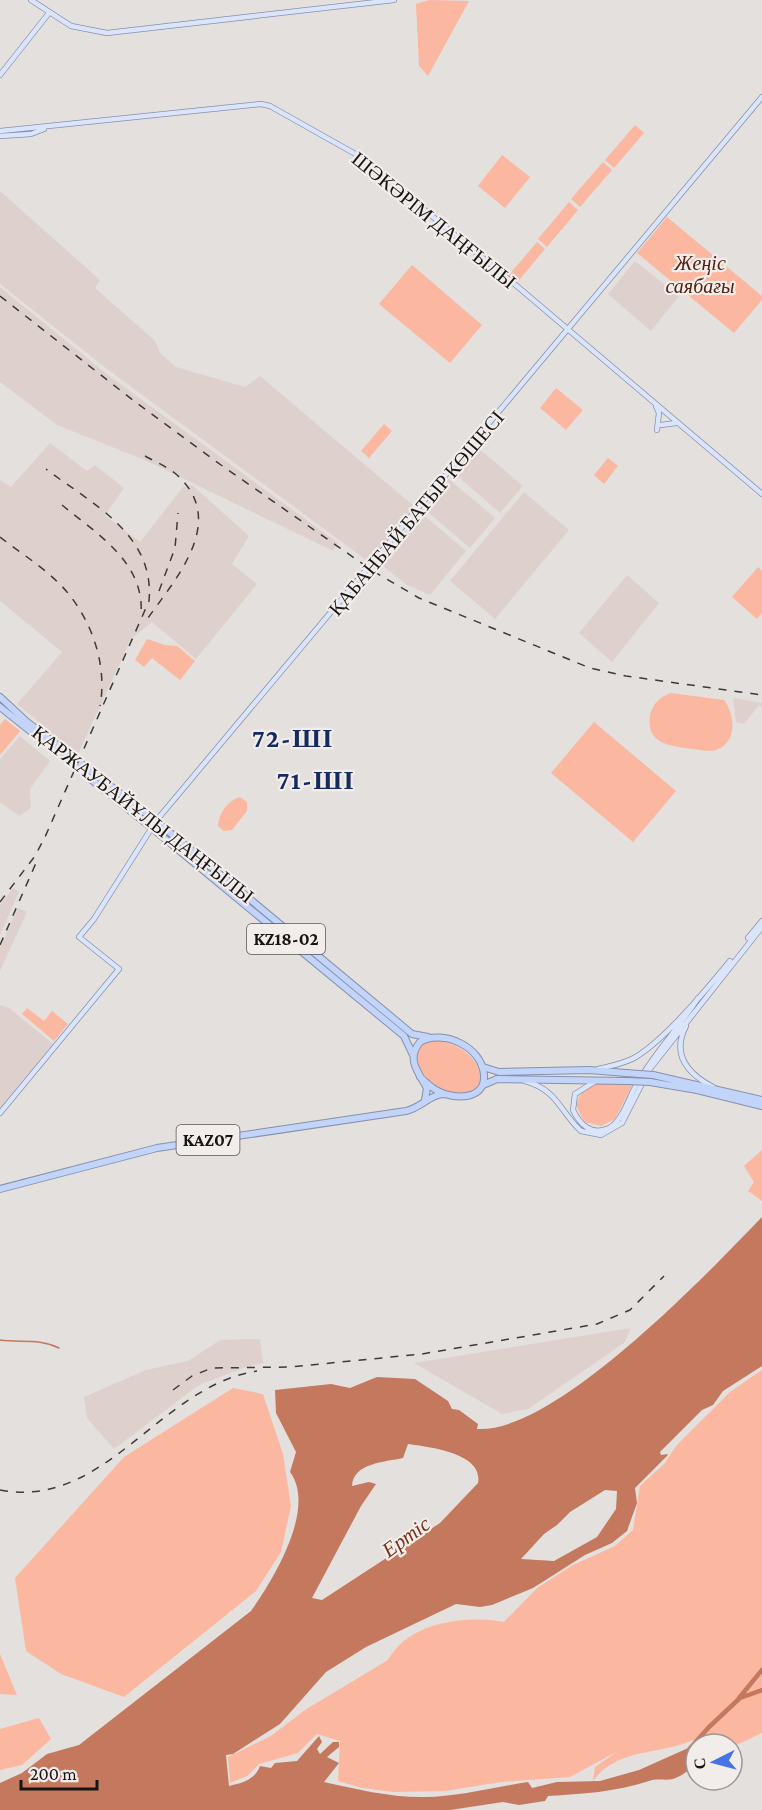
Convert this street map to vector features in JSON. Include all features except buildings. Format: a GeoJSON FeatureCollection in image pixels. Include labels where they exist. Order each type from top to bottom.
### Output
{"type":"FeatureCollection","features":[{"type":"Feature","properties":{"kind":"highway","name":"ҚАРЖАУБАЙҰЛЫ ДАҢҒЫЛЫ"},"geometry":{"type":"LineString","coordinates":[[0,697],[27,722],[156,821],[412,1034],[428,1037]]}},
{"type":"Feature","properties":{"kind":"highway","name":"ҚАРЖАУБАЙҰЛЫ ДАҢҒЫЛЫ"},"geometry":{"type":"LineString","coordinates":[[0,707],[152,828],[404,1036],[413,1055]]}},
{"type":"Feature","properties":{"kind":"highway"},"geometry":{"type":"LineString","coordinates":[[418,1107],[428,1094],[413,1063],[413,1055],[420,1042],[428,1037],[457,1042],[468,1049],[483,1067],[483,1085]]}},
{"type":"Feature","properties":{"kind":"highway","name":"KAZ07"},"geometry":{"type":"LineString","coordinates":[[483,1067],[499,1072],[589,1070],[653,1075],[713,1087],[762,1106]]}},
{"type":"Feature","properties":{"kind":"highway"},"geometry":{"type":"LineString","coordinates":[[420,1077],[445,1094]]}},
{"type":"Feature","properties":{"kind":"highway","name":"KAZ07"},"geometry":{"type":"LineString","coordinates":[[0,1189],[157,1148],[418,1107],[435,1095],[469,1097],[478,1092],[483,1085],[497,1079],[609,1079],[650,1082],[762,1100]]}},
{"type":"Feature","properties":{"kind":"main road"},"geometry":{"type":"LineString","coordinates":[[31,0],[71,26],[107,33],[394,0]]}},
{"type":"Feature","properties":{"kind":"main road"},"geometry":{"type":"LineString","coordinates":[[0,75],[49,13]]}},
{"type":"Feature","properties":{"kind":"main road","name":"ҚАБАНБАЙ БАТЫР КӨШЕСІ"},"geometry":{"type":"LineString","coordinates":[[0,1113],[119,969],[79,937],[156,821],[762,97]]}},
{"type":"Feature","properties":{"kind":"main road","name":"ШӘКӘРІМ ДАҢҒЫЛЫ"},"geometry":{"type":"LineString","coordinates":[[0,131],[261,104],[270,106],[359,156],[761,493]]}},
{"type":"Feature","properties":{"kind":"main road","name":"ШӘКӘРІМ ДАҢҒЫЛЫ"},"geometry":{"type":"LineString","coordinates":[[0,136],[32,134],[44,128]]}},
{"type":"Feature","properties":{"kind":"main road"},"geometry":{"type":"LineString","coordinates":[[655,404],[659,413],[659,427],[678,424]]}},
{"type":"Feature","properties":{"kind":"main road"},"geometry":{"type":"LineString","coordinates":[[609,1079],[584,1086],[575,1094],[573,1110],[577,1120],[589,1129],[596,1131],[612,1126],[645,1067],[762,921]]}},
{"type":"Feature","properties":{"kind":"main road"},"geometry":{"type":"LineString","coordinates":[[511,1079],[542,1087],[562,1105],[581,1131],[601,1136],[622,1123],[649,1070],[762,927]]}},
{"type":"Feature","properties":{"kind":"main road"},"geometry":{"type":"LineString","coordinates":[[589,1070],[622,1063],[643,1052],[698,998]]}},
{"type":"Feature","properties":{"kind":"main road"},"geometry":{"type":"LineString","coordinates":[[692,1016],[680,1042],[681,1058],[687,1069],[713,1087]]}},
{"type":"Feature","properties":{"kind":"shaded area"},"geometry":{"type":"Polygon","coordinates":[[[0,191],[100,280],[95,288],[155,341],[160,353],[176,367],[245,387],[260,376],[416,508],[369,562],[107,369],[0,284],[0,191]]]}},
{"type":"Feature","properties":{"kind":"shaded area"},"geometry":{"type":"Polygon","coordinates":[[[635,261],[679,296],[651,331],[608,294],[635,261]]]}},
{"type":"Feature","properties":{"kind":"shaded area"},"geometry":{"type":"Polygon","coordinates":[[[0,287],[108,375],[338,543],[333,551],[147,461],[57,425],[0,382],[0,287]]]}},
{"type":"Feature","properties":{"kind":"shaded area"},"geometry":{"type":"Polygon","coordinates":[[[50,443],[87,471],[95,465],[124,488],[105,515],[140,542],[183,487],[192,485],[249,536],[232,564],[257,584],[196,659],[152,622],[131,639],[78,754],[17,704],[62,652],[0,601],[0,480],[11,487],[50,443]]]}},
{"type":"Feature","properties":{"kind":"shaded area"},"geometry":{"type":"Polygon","coordinates":[[[476,446],[523,486],[500,513],[454,473],[476,446]]]}},
{"type":"Feature","properties":{"kind":"shaded area"},"geometry":{"type":"Polygon","coordinates":[[[449,479],[495,518],[470,548],[424,509],[449,479]]]}},
{"type":"Feature","properties":{"kind":"shaded area"},"geometry":{"type":"Polygon","coordinates":[[[524,492],[569,530],[495,619],[450,581],[524,492]]]}},
{"type":"Feature","properties":{"kind":"shaded area"},"geometry":{"type":"Polygon","coordinates":[[[421,513],[466,551],[430,595],[407,585],[379,563],[421,513]]]}},
{"type":"Feature","properties":{"kind":"shaded area"},"geometry":{"type":"Polygon","coordinates":[[[627,575],[659,603],[612,662],[579,633],[627,575]]]}},
{"type":"Feature","properties":{"kind":"shaded area"},"geometry":{"type":"Polygon","coordinates":[[[733,698],[762,703],[762,707],[759,705],[744,724],[736,722],[733,698]]]}},
{"type":"Feature","properties":{"kind":"shaded area"},"geometry":{"type":"Polygon","coordinates":[[[20,736],[50,761],[30,789],[31,808],[19,816],[0,802],[0,759],[20,736]]]}},
{"type":"Feature","properties":{"kind":"shaded area"},"geometry":{"type":"Polygon","coordinates":[[[13,888],[19,892],[0,935],[0,905],[13,888]]]}},
{"type":"Feature","properties":{"kind":"shaded area"},"geometry":{"type":"Polygon","coordinates":[[[18,908],[27,912],[0,971],[0,947],[18,908]]]}},
{"type":"Feature","properties":{"kind":"shaded area"},"geometry":{"type":"Polygon","coordinates":[[[0,1005],[9,1008],[53,1044],[0,1108],[0,1005]]]}},
{"type":"Feature","properties":{"kind":"shaded area"},"geometry":{"type":"Polygon","coordinates":[[[762,1217],[762,1366],[723,1391],[713,1405],[702,1410],[660,1452],[661,1455],[668,1454],[635,1488],[637,1503],[627,1531],[612,1543],[585,1555],[533,1588],[492,1605],[480,1607],[456,1604],[366,1647],[326,1672],[280,1724],[233,1754],[226,1755],[229,1786],[251,1778],[260,1766],[271,1768],[275,1763],[297,1761],[319,1736],[322,1742],[317,1749],[320,1754],[333,1742],[339,1742],[339,1747],[327,1757],[339,1763],[324,1782],[409,1797],[460,1794],[528,1782],[532,1788],[557,1782],[600,1781],[639,1770],[684,1750],[684,1773],[673,1779],[652,1780],[611,1790],[548,1796],[545,1801],[519,1805],[503,1802],[450,1810],[0,1810],[0,1783],[22,1773],[47,1754],[79,1745],[251,1611],[260,1598],[289,1543],[298,1505],[297,1487],[290,1472],[296,1452],[276,1413],[275,1390],[331,1384],[350,1388],[377,1377],[415,1379],[448,1401],[452,1409],[459,1410],[478,1424],[477,1429],[509,1424],[547,1406],[587,1379],[669,1310],[762,1217]],[[408,1444],[403,1458],[371,1465],[358,1472],[352,1486],[369,1482],[376,1484],[361,1506],[312,1598],[322,1600],[440,1523],[478,1483],[478,1473],[473,1465],[464,1458],[429,1447],[408,1444]],[[605,1490],[570,1512],[544,1534],[521,1559],[554,1561],[597,1537],[616,1509],[617,1491],[605,1490]]]}},
{"type":"Feature","properties":{"kind":"shaded area"},"geometry":{"type":"Polygon","coordinates":[[[631,1328],[624,1343],[528,1409],[502,1414],[414,1363],[631,1328]]]}},
{"type":"Feature","properties":{"kind":"shaded area"},"geometry":{"type":"Polygon","coordinates":[[[260,1339],[263,1363],[199,1385],[114,1449],[87,1418],[84,1397],[146,1370],[188,1361],[220,1340],[260,1339]]]}},
{"type":"Feature","properties":{"kind":"green space"},"geometry":{"type":"Polygon","coordinates":[[[429,0],[469,1],[428,76],[419,66],[416,4],[429,0]]]}},
{"type":"Feature","properties":{"kind":"green space"},"geometry":{"type":"Polygon","coordinates":[[[635,125],[644,133],[614,168],[605,160],[635,125]]]}},
{"type":"Feature","properties":{"kind":"green space"},"geometry":{"type":"Polygon","coordinates":[[[502,155],[530,177],[505,208],[478,186],[502,155]]]}},
{"type":"Feature","properties":{"kind":"green space"},"geometry":{"type":"Polygon","coordinates":[[[603,162],[612,170],[580,207],[571,199],[603,162]]]}},
{"type":"Feature","properties":{"kind":"green space"},"geometry":{"type":"Polygon","coordinates":[[[569,202],[578,210],[547,247],[538,239],[569,202]]]}},
{"type":"Feature","properties":{"kind":"green space","name":"Жеңіс саябағы"},"geometry":{"type":"Polygon","coordinates":[[[667,217],[762,296],[762,300],[734,333],[637,253],[667,217]]]}},
{"type":"Feature","properties":{"kind":"green space"},"geometry":{"type":"Polygon","coordinates":[[[537,242],[545,249],[516,284],[508,276],[537,242]]]}},
{"type":"Feature","properties":{"kind":"green space"},"geometry":{"type":"Polygon","coordinates":[[[412,265],[482,325],[450,363],[379,304],[412,265]]]}},
{"type":"Feature","properties":{"kind":"green space"},"geometry":{"type":"Polygon","coordinates":[[[556,388],[583,410],[566,430],[540,408],[556,388]]]}},
{"type":"Feature","properties":{"kind":"green space"},"geometry":{"type":"Polygon","coordinates":[[[384,424],[392,431],[369,458],[361,451],[384,424]]]}},
{"type":"Feature","properties":{"kind":"green space"},"geometry":{"type":"Polygon","coordinates":[[[608,458],[618,466],[604,484],[594,475],[608,458]]]}},
{"type":"Feature","properties":{"kind":"green space"},"geometry":{"type":"Polygon","coordinates":[[[758,567],[762,571],[762,613],[757,619],[732,597],[758,567]]]}},
{"type":"Feature","properties":{"kind":"green space"},"geometry":{"type":"Polygon","coordinates":[[[147,639],[177,646],[195,661],[180,680],[152,658],[144,667],[135,660],[147,639]]]}},
{"type":"Feature","properties":{"kind":"green space"},"geometry":{"type":"Polygon","coordinates":[[[671,693],[724,700],[732,720],[731,735],[728,741],[716,750],[707,751],[676,747],[656,738],[650,726],[651,712],[657,702],[671,693]]]}},
{"type":"Feature","properties":{"kind":"green space"},"geometry":{"type":"Polygon","coordinates":[[[5,719],[20,731],[0,755],[0,725],[5,719]]]}},
{"type":"Feature","properties":{"kind":"green space"},"geometry":{"type":"Polygon","coordinates":[[[594,722],[676,791],[633,842],[551,773],[594,722]]]}},
{"type":"Feature","properties":{"kind":"green space"},"geometry":{"type":"Polygon","coordinates":[[[240,797],[247,802],[247,811],[232,830],[224,831],[218,826],[222,812],[231,801],[240,797]]]}},
{"type":"Feature","properties":{"kind":"green space"},"geometry":{"type":"Polygon","coordinates":[[[27,1008],[44,1021],[52,1011],[68,1024],[54,1041],[22,1014],[27,1008]]]}},
{"type":"Feature","properties":{"kind":"green space"},"geometry":{"type":"Polygon","coordinates":[[[434,1040],[457,1047],[475,1062],[482,1077],[474,1092],[462,1096],[447,1092],[432,1083],[421,1071],[415,1058],[419,1047],[434,1040]]]}},
{"type":"Feature","properties":{"kind":"green space"},"geometry":{"type":"Polygon","coordinates":[[[596,1083],[633,1084],[615,1119],[601,1126],[584,1122],[576,1105],[582,1090],[596,1083]]]}},
{"type":"Feature","properties":{"kind":"green space"},"geometry":{"type":"Polygon","coordinates":[[[762,1150],[762,1201],[748,1191],[754,1182],[744,1166],[762,1150]]]}},
{"type":"Feature","properties":{"kind":"green space"},"geometry":{"type":"Polygon","coordinates":[[[762,1370],[762,1733],[744,1741],[744,1732],[684,1732],[684,1743],[626,1757],[603,1770],[593,1781],[595,1767],[618,1751],[570,1777],[501,1782],[445,1791],[393,1792],[362,1788],[338,1781],[340,1741],[317,1734],[298,1753],[259,1764],[247,1776],[230,1783],[228,1757],[271,1736],[305,1710],[388,1660],[397,1647],[410,1637],[424,1629],[456,1621],[504,1622],[537,1588],[573,1565],[615,1546],[633,1530],[640,1486],[665,1463],[676,1446],[730,1392],[762,1370]]]}},
{"type":"Feature","properties":{"kind":"green space"},"geometry":{"type":"Polygon","coordinates":[[[233,1388],[263,1394],[283,1454],[291,1506],[281,1552],[256,1591],[124,1697],[61,1674],[26,1651],[15,1578],[124,1457],[233,1388]]]}},
{"type":"Feature","properties":{"kind":"green space"},"geometry":{"type":"Polygon","coordinates":[[[0,1654],[17,1695],[0,1694],[0,1654]]]}},
{"type":"Feature","properties":{"kind":"green space"},"geometry":{"type":"Polygon","coordinates":[[[39,1718],[51,1739],[22,1765],[0,1770],[0,1729],[39,1718]]]}},
{"type":"Feature","properties":{"kind":"waterway"},"geometry":{"type":"LineString","coordinates":[[0,1340],[37,1342],[59,1348]]}},
{"type":"Feature","properties":{"kind":"waterway"},"geometry":{"type":"LineString","coordinates":[[739,1698],[762,1670]]}},
{"type":"Feature","properties":{"kind":"waterway"},"geometry":{"type":"LineString","coordinates":[[705,1732],[740,1698],[762,1690]]}},
{"type":"Feature","properties":{"kind":"railway"},"geometry":{"type":"LineString","coordinates":[[0,296],[134,401],[221,465],[373,571],[419,598],[590,668],[626,676],[762,695]]}},
{"type":"Feature","properties":{"kind":"railway"},"geometry":{"type":"LineString","coordinates":[[145,456],[177,475],[192,493],[198,511],[198,530],[192,549],[172,585],[148,618]]}},
{"type":"Feature","properties":{"kind":"railway"},"geometry":{"type":"LineString","coordinates":[[0,902],[35,856],[45,837],[149,601],[148,578],[142,557],[131,539],[100,508],[46,469]]}},
{"type":"Feature","properties":{"kind":"railway"},"geometry":{"type":"LineString","coordinates":[[62,505],[103,539],[127,565],[140,596],[141,615]]}},
{"type":"Feature","properties":{"kind":"railway"},"geometry":{"type":"LineString","coordinates":[[159,591],[175,548],[178,513]]}},
{"type":"Feature","properties":{"kind":"railway"},"geometry":{"type":"LineString","coordinates":[[0,537],[56,580],[79,609],[97,648],[102,677],[100,706]]}},
{"type":"Feature","properties":{"kind":"railway"},"geometry":{"type":"LineString","coordinates":[[0,945],[36,863]]}},
{"type":"Feature","properties":{"kind":"railway"},"geometry":{"type":"LineString","coordinates":[[173,1390],[192,1376],[212,1368],[290,1367],[422,1354],[597,1324],[630,1310],[664,1276]]}},
{"type":"Feature","properties":{"kind":"railway"},"geometry":{"type":"LineString","coordinates":[[0,1490],[37,1491],[71,1482],[102,1465],[190,1399],[222,1381],[257,1371]]}},
{"type":"Feature","properties":{"kind":"district","name":"72-ШІ"},"geometry":{"type":"Point","coordinates":[293,738]}},
{"type":"Feature","properties":{"kind":"district","name":"71-ШІ"},"geometry":{"type":"Point","coordinates":[316,780]}},
{"type":"Feature","properties":{"kind":"water label","name":"Ертіс"},"geometry":{"type":"Point","coordinates":[406,1537]}}]}
